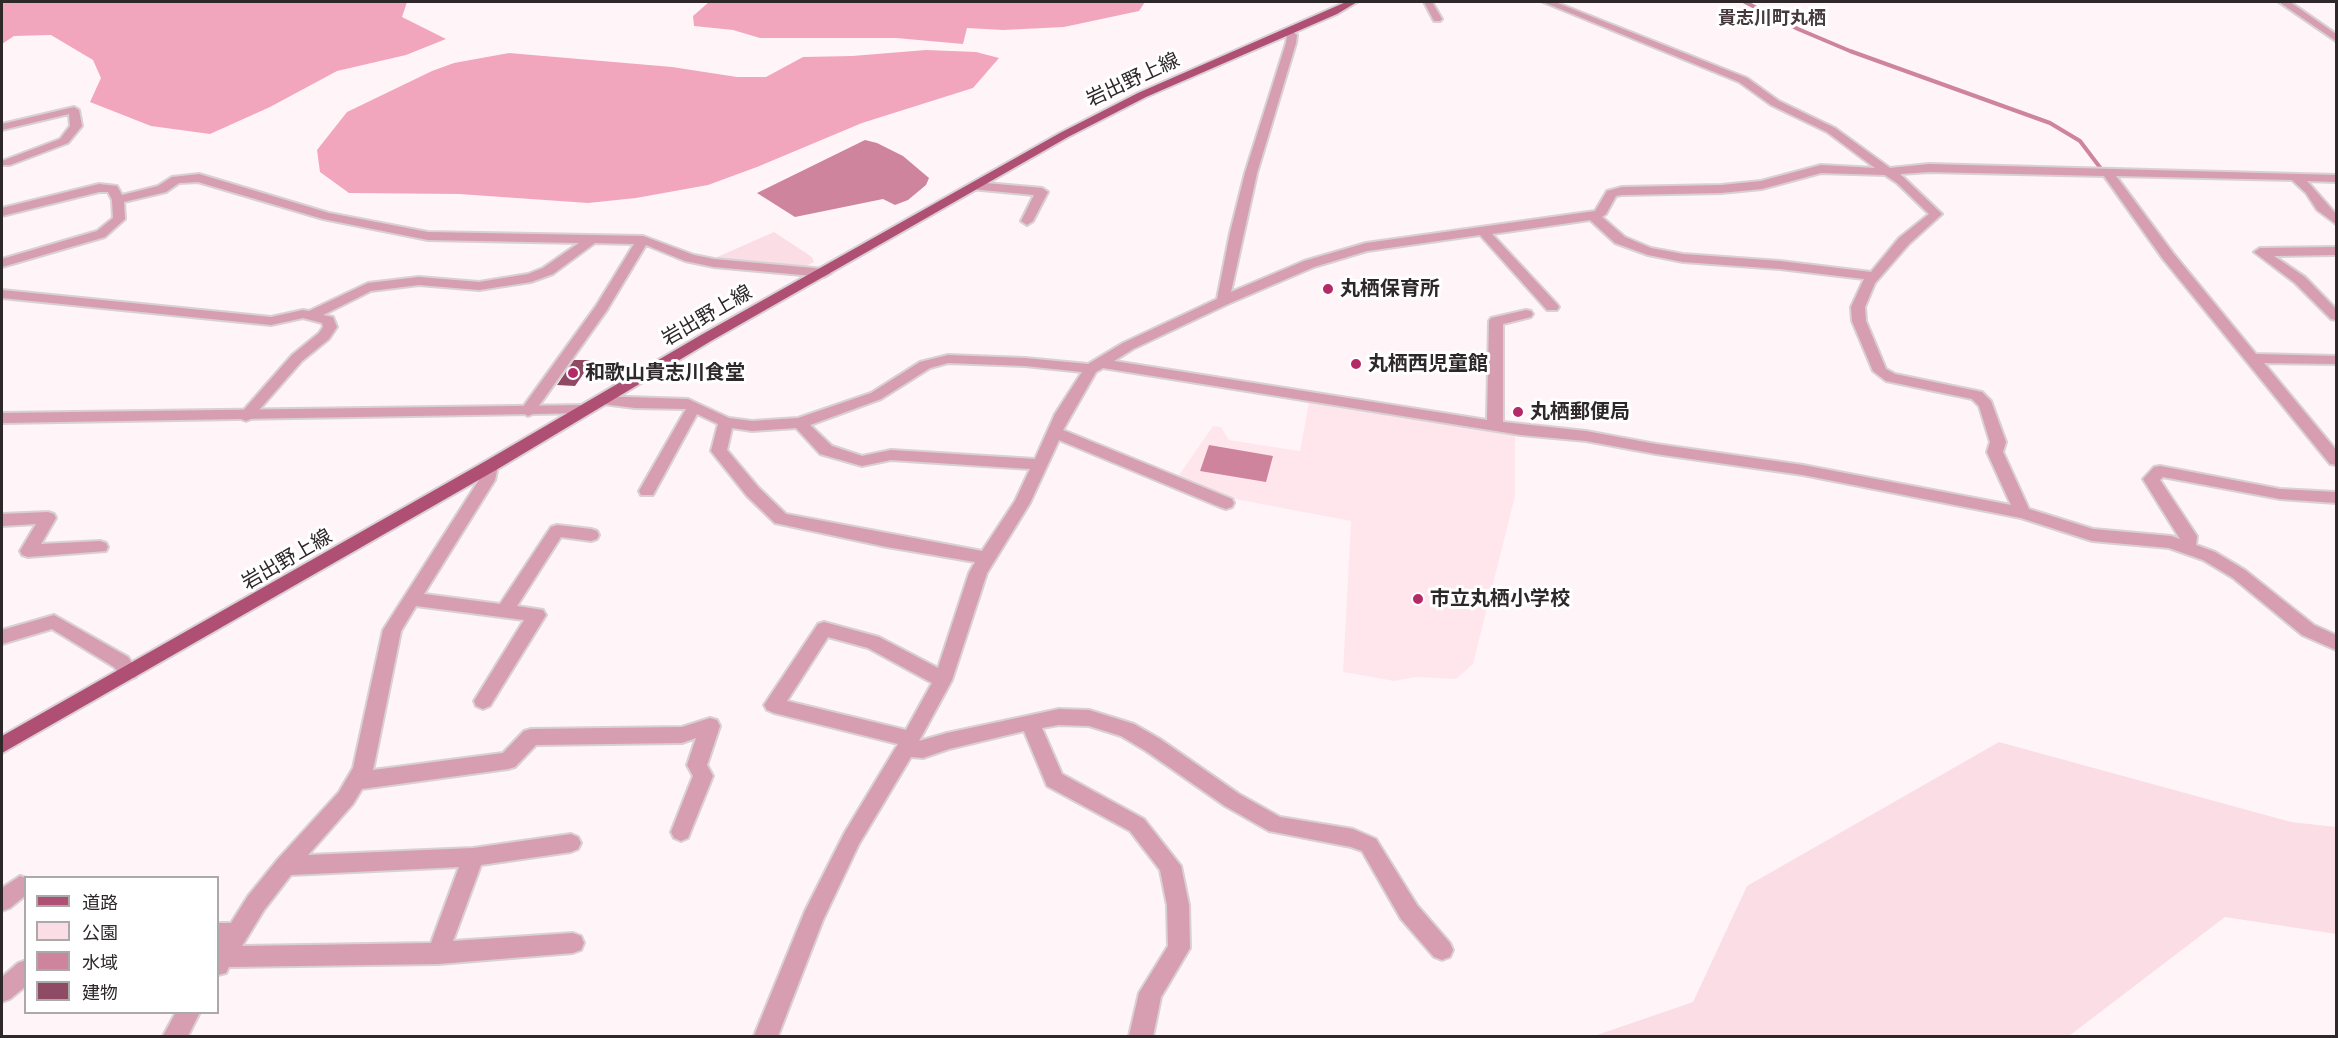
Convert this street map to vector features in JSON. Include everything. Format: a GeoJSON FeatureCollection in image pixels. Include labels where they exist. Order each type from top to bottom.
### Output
{"type":"FeatureCollection","features":[{"type":"Feature","properties":{"kind":"main road","name":"岩出野上線"},"geometry":{"type":"LineString","coordinates":[[2,746],[1064,135],[1142,95],[1334,12],[1352,2]]}},
{"type":"Feature","properties":{"kind":"street"},"geometry":{"type":"LineString","coordinates":[[1428,2],[1437,19]]}},
{"type":"Feature","properties":{"kind":"street"},"geometry":{"type":"LineString","coordinates":[[1548,2],[1743,80],[1775,103],[1831,130],[1901,180],[1936,214],[1904,241],[1873,276],[1858,307],[1859,321],[1880,371],[1891,378],[1977,395],[1986,404],[1998,442],[1995,452],[2023,513]]}},
{"type":"Feature","properties":{"kind":"street"},"geometry":{"type":"LineString","coordinates":[[2284,2],[2337,38]]}},
{"type":"Feature","properties":{"kind":"street"},"geometry":{"type":"LineString","coordinates":[[1223,301],[1236,233],[1251,173],[1291,43],[1292,35],[1288,32]]}},
{"type":"Feature","properties":{"kind":"street"},"geometry":{"type":"LineString","coordinates":[[2,127],[74,110],[76,126],[64,141],[3,164]]}},
{"type":"Feature","properties":{"kind":"street"},"geometry":{"type":"LineString","coordinates":[[766,1036],[813,918],[852,837],[909,744],[943,680],[978,573],[1023,503],[1038,464],[1054,432],[1095,366],[1128,346],[1309,264],[1366,247],[1593,216],[1600,214],[1611,194],[1622,191],[1721,189],[1762,185],[1821,169],[1888,172],[1929,168],[2337,178]]}},
{"type":"Feature","properties":{"kind":"street"},"geometry":{"type":"LineString","coordinates":[[2108,173],[2168,256],[2337,460]]}},
{"type":"Feature","properties":{"kind":"street"},"geometry":{"type":"LineString","coordinates":[[2295,177],[2311,191],[2321,207],[2337,220]]}},
{"type":"Feature","properties":{"kind":"street"},"geometry":{"type":"LineString","coordinates":[[118,200],[162,189],[176,180],[199,178],[327,216],[428,236],[643,240],[690,258],[714,263],[824,273]]}},
{"type":"Feature","properties":{"kind":"street"},"geometry":{"type":"LineString","coordinates":[[975,186],[1042,192],[1027,221]]}},
{"type":"Feature","properties":{"kind":"street"},"geometry":{"type":"LineString","coordinates":[[2,212],[99,188],[113,189],[118,200],[119,219],[101,234],[2,263]]}},
{"type":"Feature","properties":{"kind":"street"},"geometry":{"type":"LineString","coordinates":[[1593,216],[1620,240],[1648,250],[1683,258],[1780,265],[1873,276]]}},
{"type":"Feature","properties":{"kind":"street"},"geometry":{"type":"LineString","coordinates":[[1482,230],[1552,307]]}},
{"type":"Feature","properties":{"kind":"street"},"geometry":{"type":"LineString","coordinates":[[2,294],[271,321],[312,315],[368,287],[419,281],[479,286],[531,278],[548,271],[591,239]]}},
{"type":"Feature","properties":{"kind":"street"},"geometry":{"type":"LineString","coordinates":[[528,411],[602,307],[643,240]]}},
{"type":"Feature","properties":{"kind":"street"},"geometry":{"type":"LineString","coordinates":[[2337,251],[2260,252],[2300,280],[2337,316]]}},
{"type":"Feature","properties":{"kind":"street"},"geometry":{"type":"LineString","coordinates":[[1495,425],[1496,321],[1526,314]]}},
{"type":"Feature","properties":{"kind":"street"},"geometry":{"type":"LineString","coordinates":[[246,416],[297,358],[324,336],[330,327],[328,320],[312,315]]}},
{"type":"Feature","properties":{"kind":"street"},"geometry":{"type":"LineString","coordinates":[[2252,358],[2337,360]]}},
{"type":"Feature","properties":{"kind":"street"},"geometry":{"type":"LineString","coordinates":[[603,399],[635,404],[688,404],[726,422],[752,426],[800,423],[876,396],[925,365],[948,359],[1095,366],[1495,425],[1586,436],[1667,451],[1803,470],[2023,513],[2092,535],[2171,542],[2210,556],[2239,574],[2307,630],[2337,643]]}},
{"type":"Feature","properties":{"kind":"street"},"geometry":{"type":"LineString","coordinates":[[647,491],[694,406]]}},
{"type":"Feature","properties":{"kind":"street"},"geometry":{"type":"LineString","coordinates":[[2,418],[585,410]]}},
{"type":"Feature","properties":{"kind":"street"},"geometry":{"type":"LineString","coordinates":[[726,422],[720,452],[753,492],[781,519],[887,541],[986,558]]}},
{"type":"Feature","properties":{"kind":"street"},"geometry":{"type":"LineString","coordinates":[[800,423],[826,450],[862,461],[891,455],[1038,464]]}},
{"type":"Feature","properties":{"kind":"street"},"geometry":{"type":"LineString","coordinates":[[1054,432],[1226,503]]}},
{"type":"Feature","properties":{"kind":"street"},"geometry":{"type":"LineString","coordinates":[[490,466],[488,480],[392,630],[363,770],[346,798],[227,934],[220,961],[438,953],[573,943]]}},
{"type":"Feature","properties":{"kind":"street"},"geometry":{"type":"LineString","coordinates":[[2187,548],[2189,536],[2151,479],[2160,471],[2280,494],[2337,497]]}},
{"type":"Feature","properties":{"kind":"street"},"geometry":{"type":"LineString","coordinates":[[2,520],[48,518],[28,551],[100,547]]}},
{"type":"Feature","properties":{"kind":"street"},"geometry":{"type":"LineString","coordinates":[[504,611],[557,531],[591,535]]}},
{"type":"Feature","properties":{"kind":"street"},"geometry":{"type":"LineString","coordinates":[[412,599],[537,615],[483,700]]}},
{"type":"Feature","properties":{"kind":"street"},"geometry":{"type":"LineString","coordinates":[[2,637],[54,621],[121,662],[129,672]]}},
{"type":"Feature","properties":{"kind":"street"},"geometry":{"type":"LineString","coordinates":[[2,627],[36,627]]}},
{"type":"Feature","properties":{"kind":"street"},"geometry":{"type":"LineString","coordinates":[[943,680],[873,642],[824,629],[774,705],[924,750],[947,741],[1059,717],[1089,718],[1127,730],[1154,745],[1232,800],[1276,825],[1353,838],[1369,845],[1410,912],[1442,950]]}},
{"type":"Feature","properties":{"kind":"street"},"geometry":{"type":"LineString","coordinates":[[1030,722],[1054,780],[1137,825],[1170,866],[1178,904],[1179,948],[1150,993],[1141,1036]]}},
{"type":"Feature","properties":{"kind":"street"},"geometry":{"type":"LineString","coordinates":[[356,781],[508,761],[531,737],[682,735],[710,726],[697,765],[703,776],[681,832]]}},
{"type":"Feature","properties":{"kind":"street"},"geometry":{"type":"LineString","coordinates":[[285,866],[473,857],[571,843]]}},
{"type":"Feature","properties":{"kind":"street"},"geometry":{"type":"LineString","coordinates":[[438,953],[473,857]]}},
{"type":"Feature","properties":{"kind":"street"},"geometry":{"type":"LineString","coordinates":[[2,902],[16,886]]}},
{"type":"Feature","properties":{"kind":"street"},"geometry":{"type":"LineString","coordinates":[[2,992],[24,972]]}},
{"type":"Feature","properties":{"kind":"street"},"geometry":{"type":"LineString","coordinates":[[175,1036],[188,1014]]}},
{"type":"Feature","properties":{"kind":"shaded area"},"geometry":{"type":"Polygon","coordinates":[[[2,2],[407,2],[402,17],[446,39],[406,55],[337,71],[270,107],[210,134],[151,126],[90,102],[101,78],[93,60],[51,35],[14,36],[2,44],[2,2]]]}},
{"type":"Feature","properties":{"kind":"shaded area"},"geometry":{"type":"Polygon","coordinates":[[[709,2],[1145,2],[1139,11],[1064,27],[1003,30],[967,28],[963,44],[896,38],[760,38],[733,30],[694,26],[693,16],[709,2]]]}},
{"type":"Feature","properties":{"kind":"shaded area"},"geometry":{"type":"Polygon","coordinates":[[[926,50],[976,52],[999,58],[973,88],[862,123],[708,185],[636,198],[588,203],[459,194],[349,193],[320,172],[317,150],[347,112],[432,71],[454,63],[509,53],[672,67],[737,77],[766,77],[803,57],[926,50]]]}},
{"type":"Feature","properties":{"kind":"shaded area","name":"市立丸栖小学校"},"geometry":{"type":"Polygon","coordinates":[[[1309,402],[1515,433],[1515,496],[1473,664],[1456,679],[1416,677],[1394,681],[1343,672],[1351,521],[1219,496],[1177,478],[1213,426],[1221,427],[1229,440],[1300,451],[1309,402]]]}},
{"type":"Feature","properties":{"kind":"green space"},"geometry":{"type":"Polygon","coordinates":[[[774,232],[812,257],[814,262],[804,267],[715,258],[774,232]]]}},
{"type":"Feature","properties":{"kind":"green space"},"geometry":{"type":"Polygon","coordinates":[[[1999,742],[2291,822],[2336,827],[2336,934],[2225,917],[2069,1036],[1594,1036],[1693,1002],[1747,886],[1999,742]]]}},
{"type":"Feature","properties":{"kind":"water"},"geometry":{"type":"Polygon","coordinates":[[[865,140],[877,143],[903,156],[929,178],[926,185],[908,200],[895,205],[883,199],[795,217],[757,193],[865,140]]]}},
{"type":"Feature","properties":{"kind":"water"},"geometry":{"type":"Polygon","coordinates":[[[1209,445],[1273,456],[1266,482],[1200,471],[1209,445]]]}},
{"type":"Feature","properties":{"kind":"building","name":"和歌山貴志川食堂"},"geometry":{"type":"Polygon","coordinates":[[[574,360],[593,360],[575,386],[557,385],[574,360]]]}},
{"type":"Feature","properties":{"kind":"waterway"},"geometry":{"type":"LineString","coordinates":[[1745,2],[1798,29],[1850,51],[2050,123],[2080,141],[2105,174]]}},
{"type":"Feature","properties":{"kind":"place","name":"丸栖保育所"},"geometry":{"type":"Point","coordinates":[1328,289]}},
{"type":"Feature","properties":{"kind":"place","name":"丸栖西児童館"},"geometry":{"type":"Point","coordinates":[1356,364]}},
{"type":"Feature","properties":{"kind":"place","name":"和歌山貴志川食堂"},"geometry":{"type":"Point","coordinates":[573,373]}},
{"type":"Feature","properties":{"kind":"place","name":"丸栖郵便局"},"geometry":{"type":"Point","coordinates":[1518,412]}},
{"type":"Feature","properties":{"kind":"place","name":"市立丸栖小学校"},"geometry":{"type":"Point","coordinates":[1418,599]}},
{"type":"Feature","properties":{"kind":"district","name":"貴志川町丸栖"},"geometry":{"type":"Point","coordinates":[1772,19]}}]}
